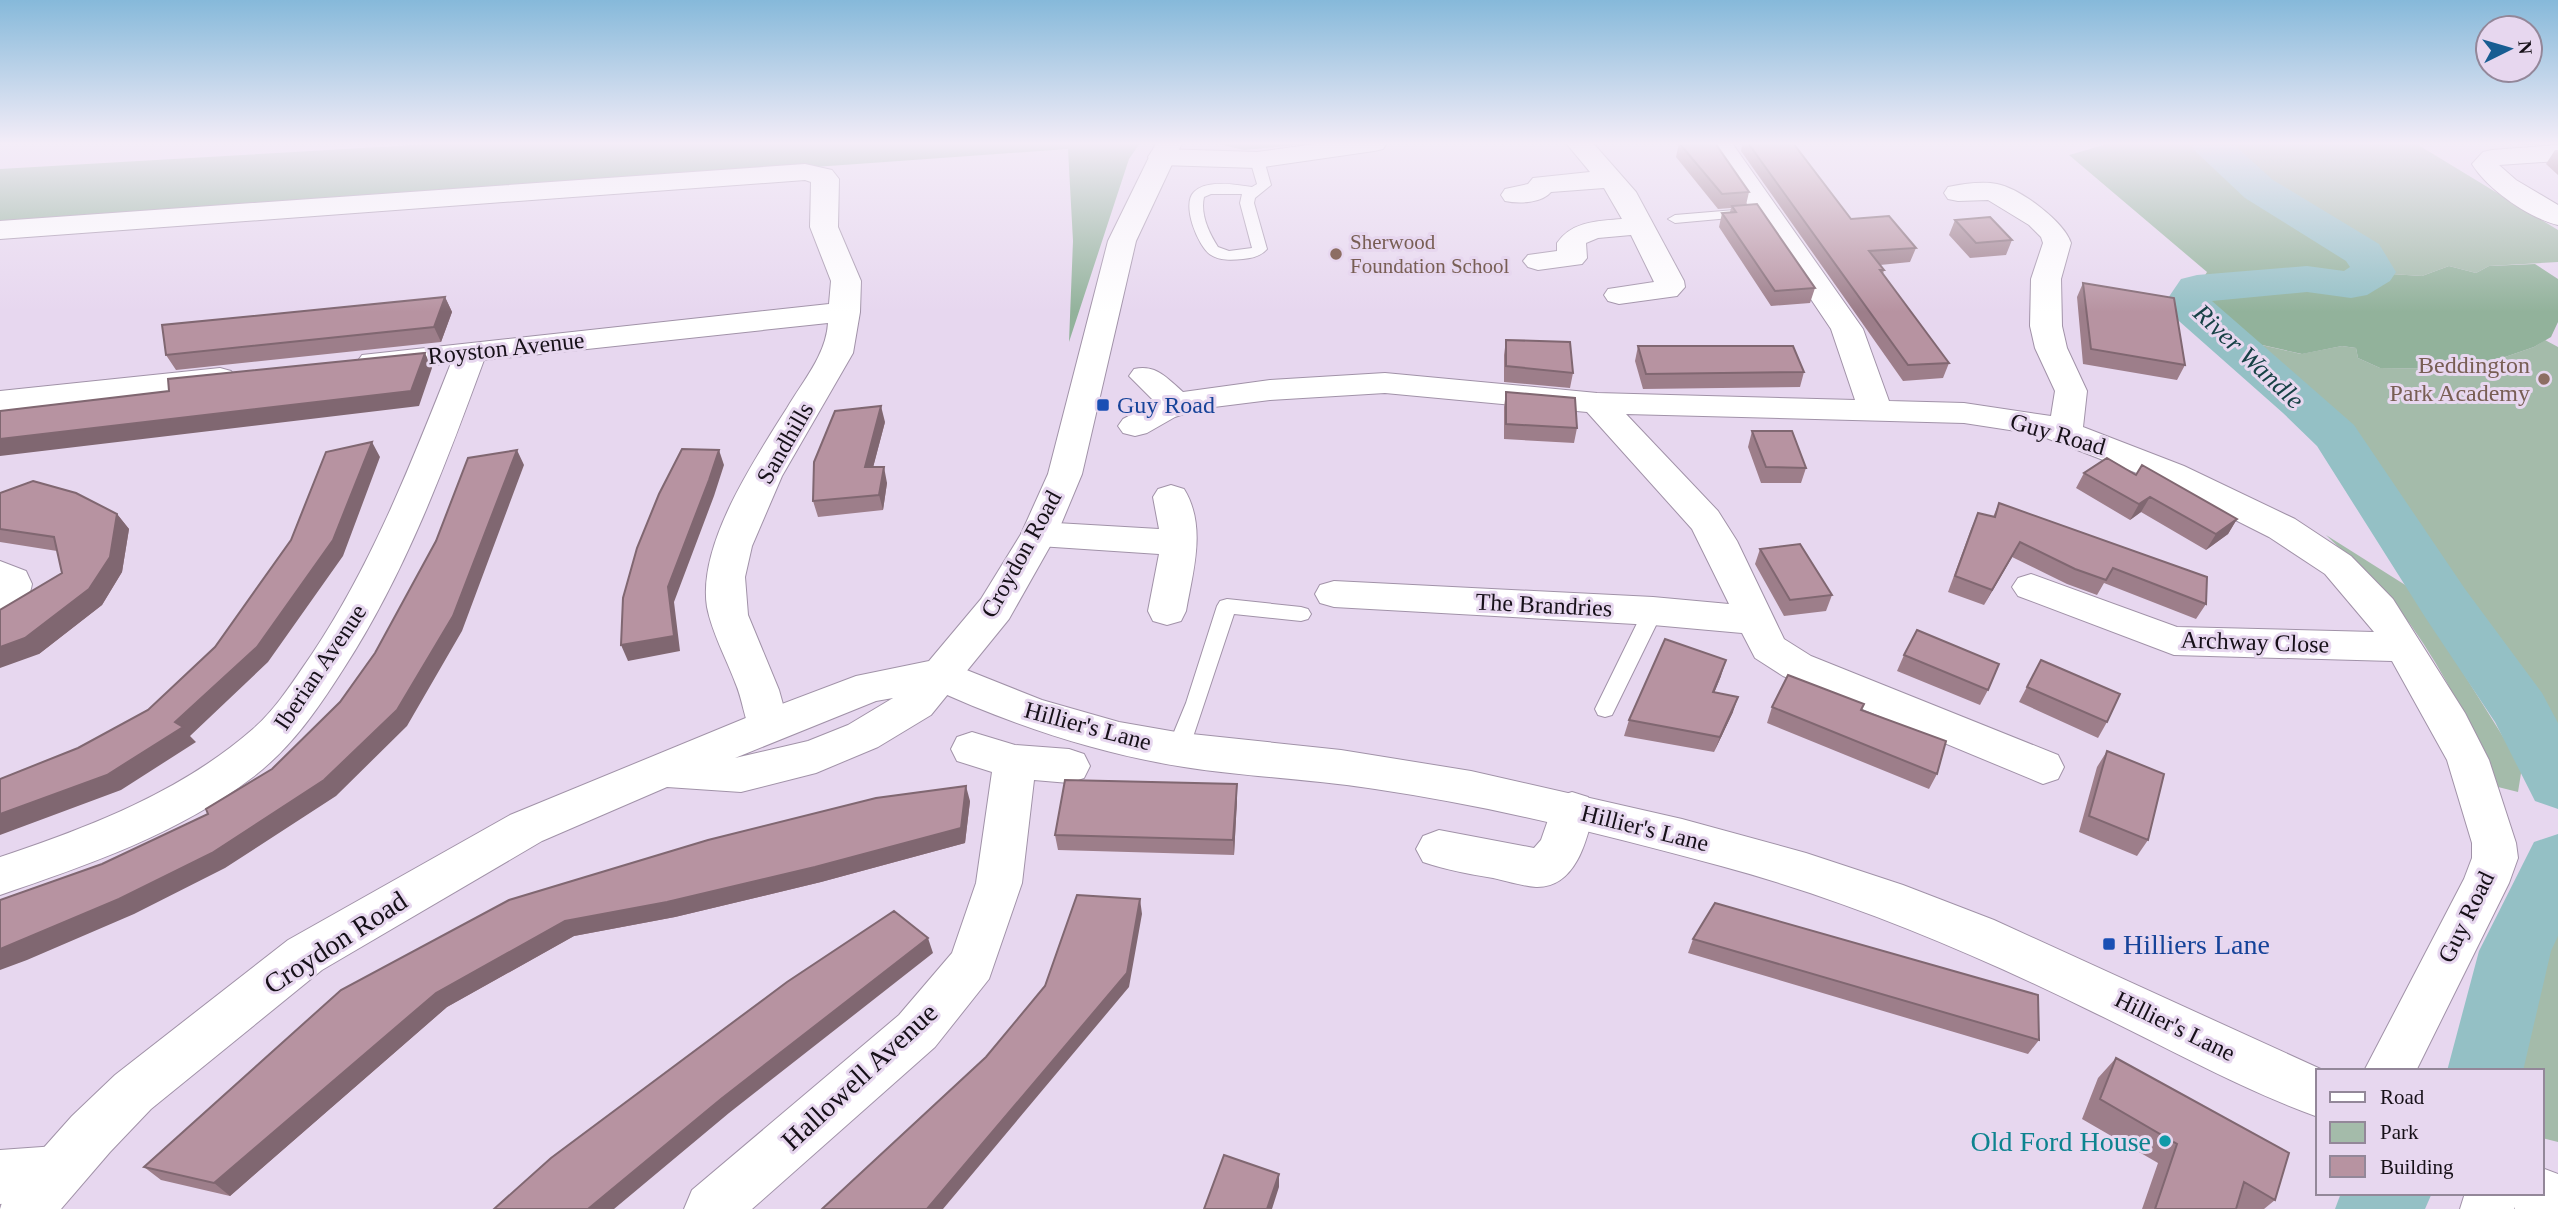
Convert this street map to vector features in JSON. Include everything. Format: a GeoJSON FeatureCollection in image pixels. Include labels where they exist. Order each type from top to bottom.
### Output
{"type":"FeatureCollection","features":[{"type":"Feature","properties":{"kind":"main road","name":"Sandhills"},"geometry":{"type":"LineString","coordinates":[[0,230],[424,199]]}},
{"type":"Feature","properties":{"kind":"main road","name":"Sandhills"},"geometry":{"type":"LineString","coordinates":[[768,726],[758,686],[741,653],[726,604],[727,566],[767,472],[837,353],[845,312],[846,281],[824,227],[825,199]]}},
{"type":"Feature","properties":{"kind":"main road","name":"Croydon Road"},"geometry":{"type":"LineString","coordinates":[[661,772],[741,775],[816,756],[863,736],[916,704],[995,609],[1039,534],[1066,474],[1122,242],[1142,199]]}},
{"type":"Feature","properties":{"kind":"main road"},"geometry":{"type":"LineString","coordinates":[[1619,295],[1657,292],[1670,287],[1642,226],[1626,199]]}},
{"type":"Feature","properties":{"kind":"main road"},"geometry":{"type":"LineString","coordinates":[[1760,199],[1847,329],[1875,409]]}},
{"type":"Feature","properties":{"kind":"main road"},"geometry":{"type":"LineString","coordinates":[[2007,199],[2039,219],[2054,234],[2057,243],[2046,279],[2046,326],[2051,348],[2071,391],[2066,432]]}},
{"type":"Feature","properties":{"kind":"main road"},"geometry":{"type":"LineString","coordinates":[[2532,199],[2558,216]]}},
{"type":"Feature","properties":{"kind":"main road"},"geometry":{"type":"LineString","coordinates":[[1538,261],[1572,258],[1571,243],[1583,233],[1642,226]]}},
{"type":"Feature","properties":{"kind":"main road","name":"Royston Avenue"},"geometry":{"type":"LineString","coordinates":[[350,364],[845,312]]}},
{"type":"Feature","properties":{"kind":"main road","name":"Iberian Avenue"},"geometry":{"type":"LineString","coordinates":[[0,876],[112,835],[165,810],[213,782],[270,739],[301,701],[364,604],[387,559],[471,352]]}},
{"type":"Feature","properties":{"kind":"main road"},"geometry":{"type":"LineString","coordinates":[[0,401],[243,375]]}},
{"type":"Feature","properties":{"kind":"main road"},"geometry":{"type":"LineString","coordinates":[[1145,376],[1177,404]]}},
{"type":"Feature","properties":{"kind":"main road","name":"Guy Road"},"geometry":{"type":"LineString","coordinates":[[1135,426],[1177,404],[1208,397],[1385,383],[1597,403],[1875,409],[1994,416],[2066,432],[2172,474],[2297,536],[2338,565],[2379,609],[2404,647],[2468,760],[2481,794],[2494,843],[2495,858],[2486,883],[2390,1069]]}},
{"type":"Feature","properties":{"kind":"main road"},"geometry":{"type":"LineString","coordinates":[[1597,403],[1705,520],[1719,541],[1769,648],[1797,666],[2043,767]]}},
{"type":"Feature","properties":{"kind":"main road"},"geometry":{"type":"LineString","coordinates":[[1167,611],[1180,543],[1171,497]]}},
{"type":"Feature","properties":{"kind":"main road"},"geometry":{"type":"LineString","coordinates":[[1039,534],[1180,543]]}},
{"type":"Feature","properties":{"kind":"main road"},"geometry":{"type":"LineString","coordinates":[[0,574],[13,580],[14,586],[0,604]]}},
{"type":"Feature","properties":{"kind":"main road","name":"Archway Close"},"geometry":{"type":"LineString","coordinates":[[2031,587],[2174,640],[2404,647]]}},
{"type":"Feature","properties":{"kind":"main road","name":"The Brandries"},"geometry":{"type":"LineString","coordinates":[[1334,594],[1653,611],[1754,620]]}},
{"type":"Feature","properties":{"kind":"main road","name":"Croydon Road"},"geometry":{"type":"LineString","coordinates":[[40,1191],[134,1092],[305,955],[526,828],[768,726],[870,687],[939,674]]}},
{"type":"Feature","properties":{"kind":"main road","name":"Hillier's Lane"},"geometry":{"type":"LineString","coordinates":[[939,674],[972,690],[1049,719],[1178,749],[1342,767],[1572,810],[1714,845],[1810,874],[1922,912],[2076,978],[2316,1092]]}},
{"type":"Feature","properties":{"kind":"main road","name":"Hallowell Avenue"},"geometry":{"type":"LineString","coordinates":[[711,1209],[917,1031],[972,964],[999,883],[994,755],[1069,766]]}},
{"type":"Feature","properties":{"kind":"main road"},"geometry":{"type":"LineString","coordinates":[[1439,849],[1538,868],[1548,865],[1562,846],[1572,810]]}},
{"type":"Feature","properties":{"kind":"main road"},"geometry":{"type":"LineString","coordinates":[[0,1177],[40,1191]]}},
{"type":"Feature","properties":{"kind":"main road"},"geometry":{"type":"LineString","coordinates":[[2542,1195],[2558,1201]]}},
{"type":"Feature","properties":{"kind":"lane"},"geometry":{"type":"LineString","coordinates":[[1195,199],[1194,206],[1208,242],[1216,252],[1241,255],[1261,249],[1248,199]]}},
{"type":"Feature","properties":{"kind":"lane"},"geometry":{"type":"LineString","coordinates":[[1675,219],[1769,211]]}},
{"type":"Feature","properties":{"kind":"lane"},"geometry":{"type":"LineString","coordinates":[[1178,749],[1196,703],[1227,606],[1301,614]]}},
{"type":"Feature","properties":{"kind":"lane"},"geometry":{"type":"LineString","coordinates":[[1605,709],[1653,611]]}},
{"type":"Feature","properties":{"kind":"green space"},"geometry":{"type":"Polygon","coordinates":[[[0,199],[359,199],[0,225],[0,199]]]}},
{"type":"Feature","properties":{"kind":"green space"},"geometry":{"type":"Polygon","coordinates":[[[1071,199],[1116,199],[1069,342],[1073,241],[1071,199]]]}},
{"type":"Feature","properties":{"kind":"green space"},"geometry":{"type":"Polygon","coordinates":[[[2121,199],[2262,199],[2391,274],[2422,276],[2449,266],[2476,273],[2489,266],[2535,264],[2558,279],[2558,322],[2551,337],[2534,347],[2470,369],[2380,368],[2358,358],[2356,348],[2342,346],[2302,354],[2226,337],[2187,304],[2207,272],[2121,199]]]}},
{"type":"Feature","properties":{"kind":"green space"},"geometry":{"type":"Polygon","coordinates":[[[2262,199],[2508,199],[2558,230],[2558,262],[2489,266],[2476,273],[2449,266],[2422,276],[2391,274],[2262,199]]]}},
{"type":"Feature","properties":{"kind":"green space"},"geometry":{"type":"Polygon","coordinates":[[[2226,337],[2301,354],[2342,346],[2356,348],[2358,358],[2380,368],[2470,369],[2534,347],[2545,340],[2558,347],[2558,747],[2519,710],[2445,603],[2336,436],[2226,337]]]}},
{"type":"Feature","properties":{"kind":"green space"},"geometry":{"type":"Polygon","coordinates":[[[2326,535],[2410,588],[2522,767],[2518,792],[2494,786],[2464,716],[2413,628],[2390,598],[2326,535]]]}},
{"type":"Feature","properties":{"kind":"green space"},"geometry":{"type":"Polygon","coordinates":[[[2558,901],[2558,1142],[2544,1138],[2544,1069],[2512,1069],[2542,931],[2558,901]]]}},
{"type":"Feature","properties":{"kind":"building"},"geometry":{"type":"Polygon","coordinates":[[[1789,199],[1836,199],[1851,219],[1889,216],[1916,248],[1869,251],[1949,363],[1908,365],[1789,199]]]}},
{"type":"Feature","properties":{"kind":"building"},"geometry":{"type":"Polygon","coordinates":[[[1757,204],[1815,288],[1775,291],[1722,213],[1736,212],[1732,206],[1757,204]]]}},
{"type":"Feature","properties":{"kind":"building"},"geometry":{"type":"Polygon","coordinates":[[[1990,217],[2012,240],[1976,243],[1955,220],[1990,217]]]}},
{"type":"Feature","properties":{"kind":"building"},"geometry":{"type":"Polygon","coordinates":[[[2083,283],[2174,298],[2185,365],[2091,349],[2083,283]]]}},
{"type":"Feature","properties":{"kind":"building"},"geometry":{"type":"Polygon","coordinates":[[[445,297],[434,327],[166,355],[162,325],[445,297]]]}},
{"type":"Feature","properties":{"kind":"building"},"geometry":{"type":"Polygon","coordinates":[[[1506,340],[1570,342],[1573,373],[1506,366],[1506,340]]]}},
{"type":"Feature","properties":{"kind":"building"},"geometry":{"type":"Polygon","coordinates":[[[1638,346],[1793,346],[1804,372],[1646,374],[1638,346]]]}},
{"type":"Feature","properties":{"kind":"building"},"geometry":{"type":"Polygon","coordinates":[[[425,353],[411,391],[0,439],[0,411],[169,391],[168,379],[425,353]]]}},
{"type":"Feature","properties":{"kind":"building"},"geometry":{"type":"Polygon","coordinates":[[[1506,392],[1575,398],[1577,428],[1506,424],[1506,392]]]}},
{"type":"Feature","properties":{"kind":"building"},"geometry":{"type":"Polygon","coordinates":[[[881,406],[865,467],[884,467],[879,495],[813,501],[814,462],[835,411],[881,406]]]}},
{"type":"Feature","properties":{"kind":"building"},"geometry":{"type":"Polygon","coordinates":[[[1752,431],[1792,431],[1806,468],[1766,467],[1752,431]]]}},
{"type":"Feature","properties":{"kind":"building"},"geometry":{"type":"Polygon","coordinates":[[[372,442],[333,540],[257,647],[175,722],[183,727],[107,775],[0,814],[0,779],[78,748],[148,710],[215,647],[291,540],[326,452],[372,442]]]}},
{"type":"Feature","properties":{"kind":"building"},"geometry":{"type":"Polygon","coordinates":[[[682,449],[719,450],[668,587],[674,636],[621,645],[623,598],[637,548],[659,494],[682,449]]]}},
{"type":"Feature","properties":{"kind":"building"},"geometry":{"type":"Polygon","coordinates":[[[517,450],[453,616],[397,710],[324,780],[212,853],[119,899],[0,949],[0,900],[102,864],[208,814],[206,809],[272,769],[340,702],[375,653],[436,541],[468,458],[517,450]]]}},
{"type":"Feature","properties":{"kind":"building"},"geometry":{"type":"Polygon","coordinates":[[[2107,458],[2136,475],[2142,465],[2237,519],[2216,534],[2150,497],[2139,504],[2084,473],[2107,458]]]}},
{"type":"Feature","properties":{"kind":"building"},"geometry":{"type":"Polygon","coordinates":[[[33,481],[76,493],[117,514],[110,557],[89,589],[25,638],[0,647],[0,610],[62,573],[54,537],[0,529],[0,493],[33,481]]]}},
{"type":"Feature","properties":{"kind":"building"},"geometry":{"type":"Polygon","coordinates":[[[1999,503],[2207,577],[2206,604],[2113,568],[2106,580],[2075,569],[2020,542],[1992,590],[1955,576],[1978,513],[1995,517],[1999,503]]]}},
{"type":"Feature","properties":{"kind":"building"},"geometry":{"type":"Polygon","coordinates":[[[1800,544],[1832,595],[1790,600],[1760,549],[1800,544]]]}},
{"type":"Feature","properties":{"kind":"building"},"geometry":{"type":"Polygon","coordinates":[[[1917,630],[1999,664],[1988,690],[1904,655],[1917,630]]]}},
{"type":"Feature","properties":{"kind":"building"},"geometry":{"type":"Polygon","coordinates":[[[1665,639],[1726,660],[1713,692],[1738,697],[1720,737],[1629,720],[1665,639]]]}},
{"type":"Feature","properties":{"kind":"building"},"geometry":{"type":"Polygon","coordinates":[[[2041,660],[2120,694],[2107,722],[2027,687],[2041,660]]]}},
{"type":"Feature","properties":{"kind":"building"},"geometry":{"type":"Polygon","coordinates":[[[1788,675],[1864,704],[1861,710],[1946,741],[1937,774],[1772,707],[1788,675]]]}},
{"type":"Feature","properties":{"kind":"building"},"geometry":{"type":"Polygon","coordinates":[[[2107,751],[2164,774],[2148,840],[2089,816],[2107,751]]]}},
{"type":"Feature","properties":{"kind":"building"},"geometry":{"type":"Polygon","coordinates":[[[1065,780],[1237,784],[1233,840],[1055,835],[1065,780]]]}},
{"type":"Feature","properties":{"kind":"building"},"geometry":{"type":"Polygon","coordinates":[[[966,786],[961,828],[815,867],[667,902],[565,921],[436,993],[214,1183],[144,1167],[341,990],[509,900],[708,840],[876,798],[966,786]]]}},
{"type":"Feature","properties":{"kind":"building"},"geometry":{"type":"Polygon","coordinates":[[[1077,895],[1140,899],[1127,973],[927,1209],[822,1209],[986,1057],[1045,986],[1077,895]]]}},
{"type":"Feature","properties":{"kind":"building"},"geometry":{"type":"Polygon","coordinates":[[[1715,903],[2038,995],[2039,1040],[1693,939],[1715,903]]]}},
{"type":"Feature","properties":{"kind":"building"},"geometry":{"type":"Polygon","coordinates":[[[894,911],[928,938],[721,1099],[588,1209],[494,1209],[551,1158],[787,982],[894,911]]]}},
{"type":"Feature","properties":{"kind":"building"},"geometry":{"type":"Polygon","coordinates":[[[2116,1058],[2289,1153],[2275,1200],[2244,1182],[2236,1209],[2155,1209],[2177,1144],[2100,1099],[2116,1058]]]}},
{"type":"Feature","properties":{"kind":"building"},"geometry":{"type":"Polygon","coordinates":[[[1224,1155],[1279,1174],[1267,1209],[1204,1209],[1224,1155]]]}},
{"type":"Feature","properties":{"kind":"waterway","name":"River Wandle"},"geometry":{"type":"LineString","coordinates":[[2276,199],[2364,253],[2374,272],[2351,285],[2307,279],[2197,289],[2187,304],[2301,402],[2336,436],[2445,603],[2520,710],[2558,783]]}},
{"type":"Feature","properties":{"kind":"waterway","name":"River Wandle"},"geometry":{"type":"LineString","coordinates":[[2520,710],[2558,747]]}},
{"type":"Feature","properties":{"kind":"waterway","name":"River Wandle"},"geometry":{"type":"LineString","coordinates":[[2486,1069],[2515,951],[2558,862]]}},
{"type":"Feature","properties":{"kind":"waterway","name":"River Wandle"},"geometry":{"type":"LineString","coordinates":[[2376,1209],[2389,1195]]}},
{"type":"Feature","properties":{"kind":"place","name":"Sherwood Foundation School"},"geometry":{"type":"Point","coordinates":[1336,254]}},
{"type":"Feature","properties":{"kind":"place","name":"Beddington Park Academy"},"geometry":{"type":"Point","coordinates":[2544,379]}},
{"type":"Feature","properties":{"kind":"place","name":"Guy Road"},"geometry":{"type":"Point","coordinates":[1103,405]}},
{"type":"Feature","properties":{"kind":"place","name":"Hilliers Lane"},"geometry":{"type":"Point","coordinates":[2109,944]}},
{"type":"Feature","properties":{"kind":"place","name":"Old Ford House"},"geometry":{"type":"Point","coordinates":[2165,1141]}}]}
